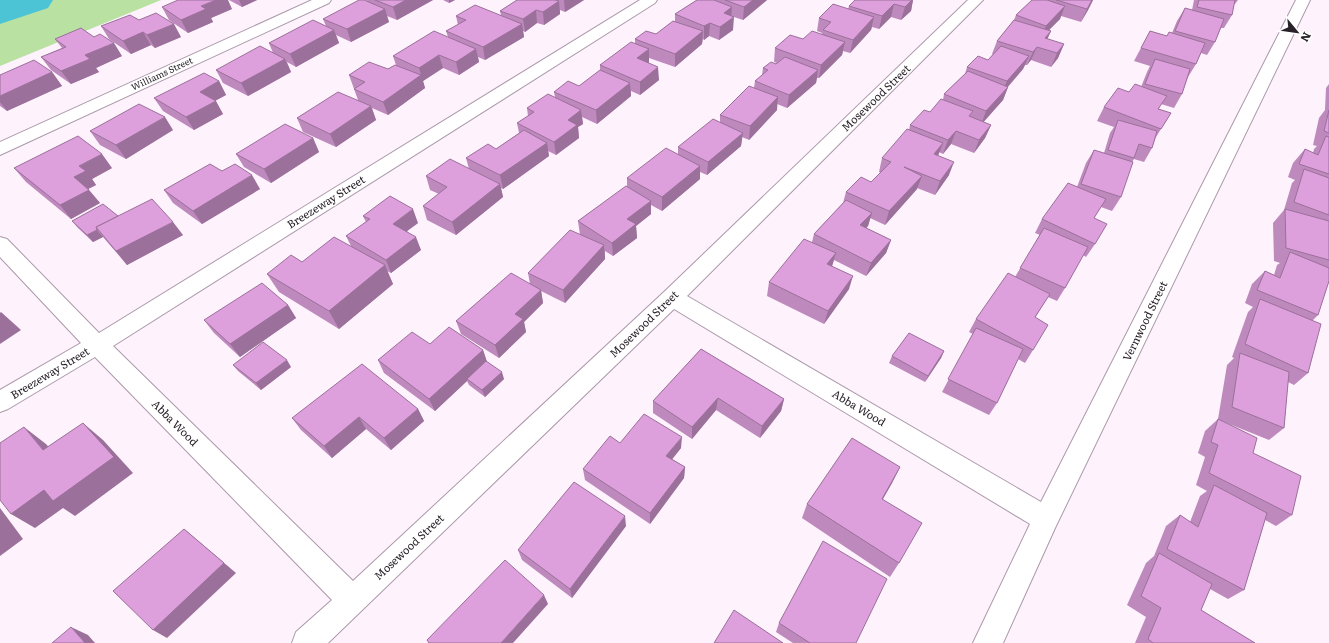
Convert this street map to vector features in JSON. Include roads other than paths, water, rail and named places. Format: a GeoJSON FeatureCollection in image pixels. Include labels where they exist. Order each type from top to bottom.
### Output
{"type":"FeatureCollection","features":[{"type":"Feature","properties":{"kind":"street","name":"Williams Street"},"geometry":{"type":"LineString","coordinates":[[0,149],[324,0]]}},
{"type":"Feature","properties":{"kind":"street","name":"Breezeway Street"},"geometry":{"type":"LineString","coordinates":[[0,402],[97,344],[650,0]]}},
{"type":"Feature","properties":{"kind":"street","name":"Mosewood Street"},"geometry":{"type":"LineString","coordinates":[[307,643],[672,298],[976,0]]}},
{"type":"Feature","properties":{"kind":"street","name":"Vernwood Street"},"geometry":{"type":"LineString","coordinates":[[988,643],[1046,519],[1303,0]]}},
{"type":"Feature","properties":{"kind":"street","name":"Abba Wood"},"geometry":{"type":"LineString","coordinates":[[0,244],[97,344],[352,600]]}},
{"type":"Feature","properties":{"kind":"street","name":"Abba Wood"},"geometry":{"type":"LineString","coordinates":[[672,298],[1046,519]]}},
{"type":"Feature","properties":{"kind":"waterway"},"geometry":{"type":"LineString","coordinates":[[0,13],[35,0]]}}]}
